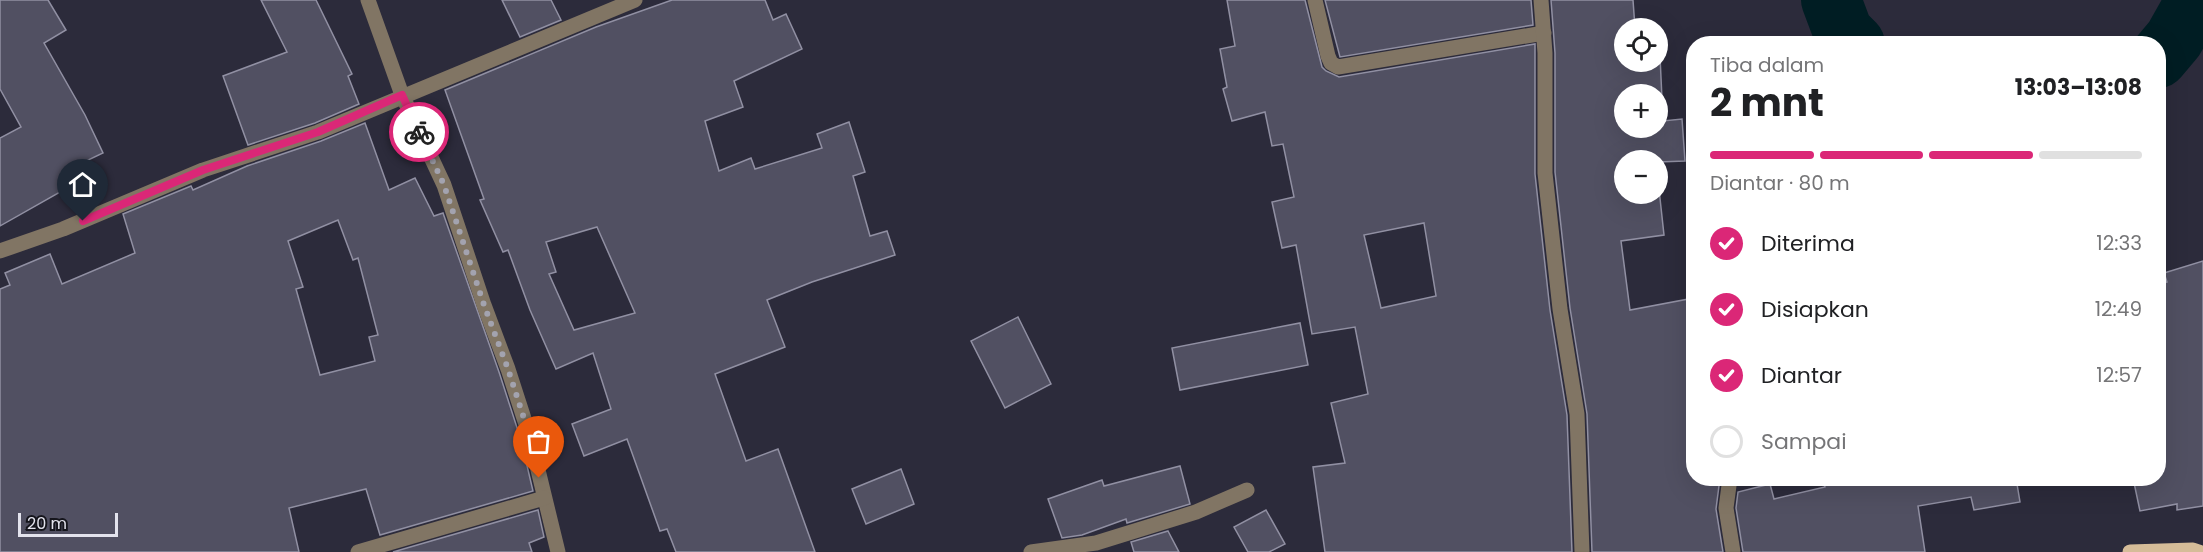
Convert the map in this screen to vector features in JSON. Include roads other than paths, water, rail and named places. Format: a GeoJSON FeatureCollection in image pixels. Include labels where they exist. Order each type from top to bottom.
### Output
{"type":"FeatureCollection","features":[{"type":"Feature","properties":{"kind":"main road"},"geometry":{"type":"LineString","coordinates":[[2130,552],[2193,550],[2199,552]]}},
{"type":"Feature","properties":{"kind":"street"},"geometry":{"type":"LineString","coordinates":[[368,0],[402,95],[444,185],[508,369],[530,437],[558,552]]}},
{"type":"Feature","properties":{"kind":"street"},"geometry":{"type":"LineString","coordinates":[[0,251],[63,229],[203,170],[318,132],[402,95],[635,0]]}},
{"type":"Feature","properties":{"kind":"street"},"geometry":{"type":"LineString","coordinates":[[1316,0],[1328,56],[1331,63],[1338,66],[1544,33]]}},
{"type":"Feature","properties":{"kind":"street"},"geometry":{"type":"LineString","coordinates":[[1541,0],[1544,33],[1545,173],[1560,309],[1577,414],[1581,552]]}},
{"type":"Feature","properties":{"kind":"street"},"geometry":{"type":"LineString","coordinates":[[1729,486],[1726,508],[1733,552]]}},
{"type":"Feature","properties":{"kind":"street"},"geometry":{"type":"LineString","coordinates":[[1031,552],[1096,543],[1196,512],[1247,490]]}},
{"type":"Feature","properties":{"kind":"street"},"geometry":{"type":"LineString","coordinates":[[358,552],[544,498]]}},
{"type":"Feature","properties":{"kind":"waterway"},"geometry":{"type":"LineString","coordinates":[[1831,0],[1843,32],[1847,36]]}},
{"type":"Feature","properties":{"kind":"waterway"},"geometry":{"type":"LineString","coordinates":[[2166,48],[2174,39],[2196,0]]}}]}
